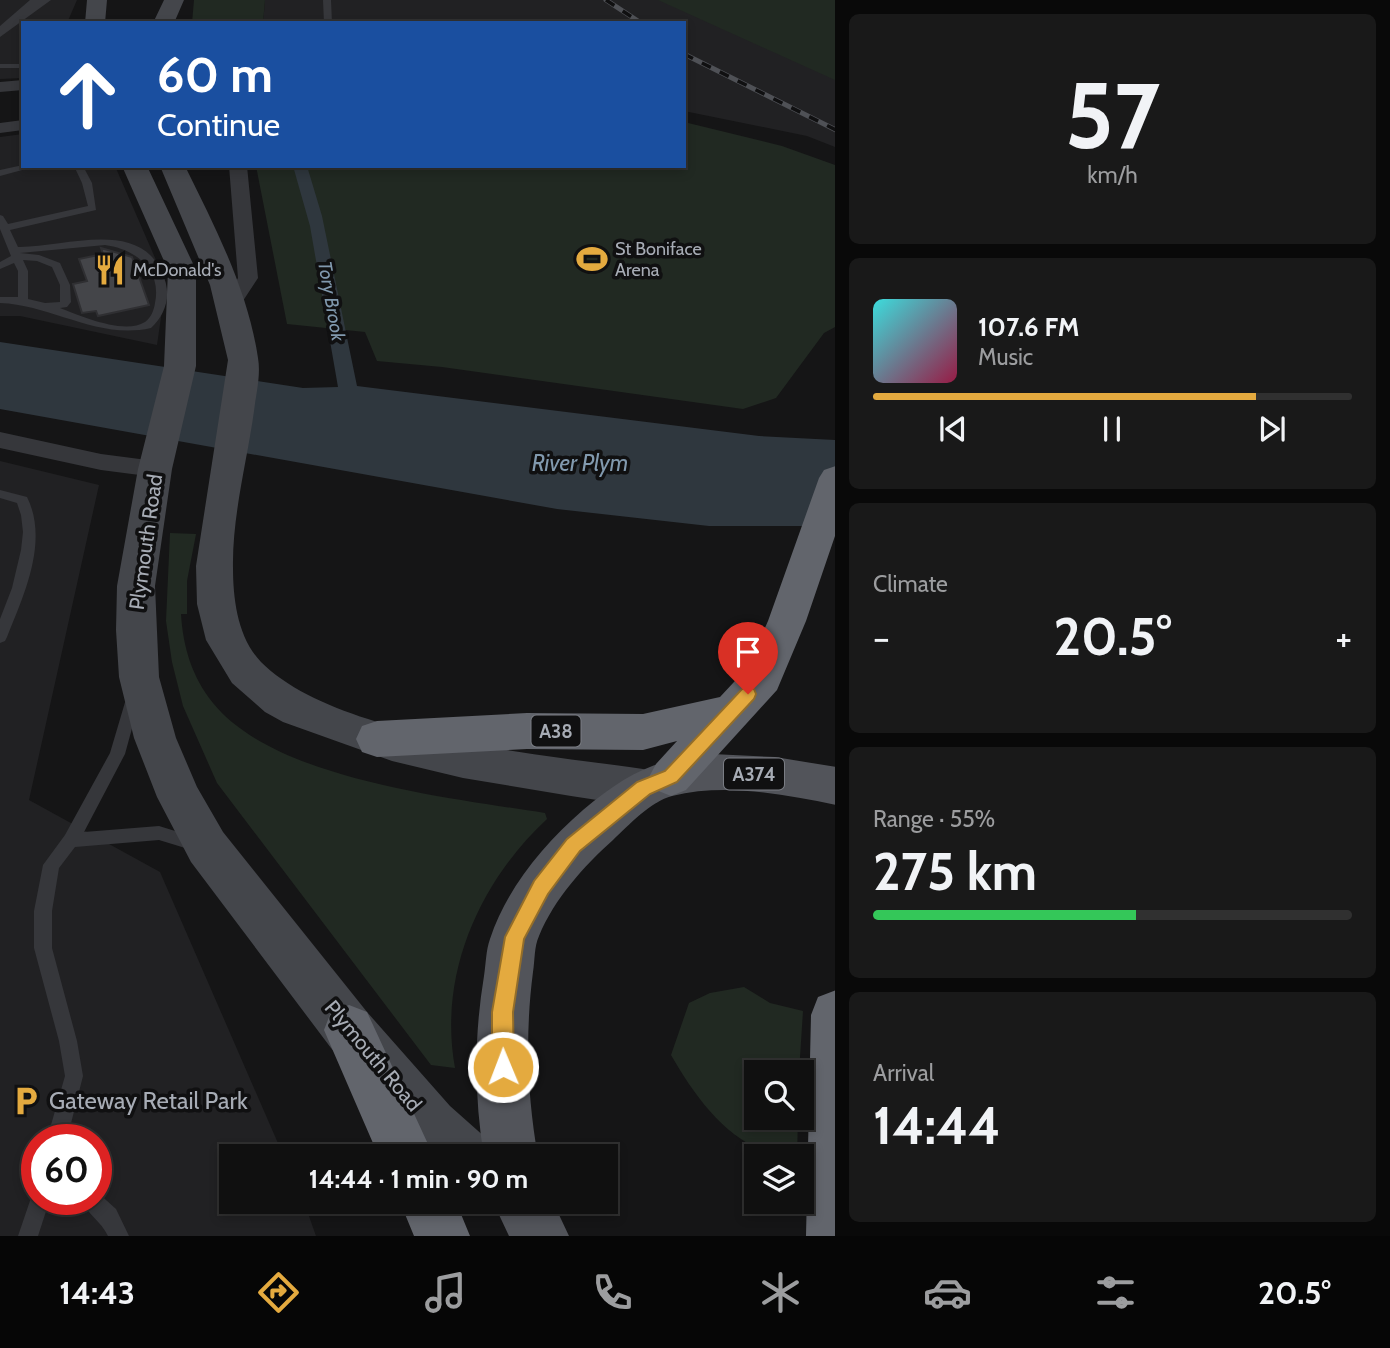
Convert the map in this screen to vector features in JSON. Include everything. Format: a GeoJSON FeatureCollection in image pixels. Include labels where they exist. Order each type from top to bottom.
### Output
{"type":"FeatureCollection","features":[{"type":"Feature","properties":{"kind":"highway"},"geometry":{"type":"LineString","coordinates":[[657,782],[763,678],[787,621],[835,478]]}},
{"type":"Feature","properties":{"kind":"highway","name":"A38"},"geometry":{"type":"LineString","coordinates":[[377,739],[527,731],[643,732],[732,711]]}},
{"type":"Feature","properties":{"kind":"highway"},"geometry":{"type":"LineString","coordinates":[[834,1236],[835,1015]]}},
{"type":"Feature","properties":{"kind":"highway"},"geometry":{"type":"LineString","coordinates":[[349,1030],[401,1144]]}},
{"type":"Feature","properties":{"kind":"highway"},"geometry":{"type":"LineString","coordinates":[[433,1214],[442,1236]]}},
{"type":"Feature","properties":{"kind":"main road"},"geometry":{"type":"LineString","coordinates":[[94,21],[97,0]]}},
{"type":"Feature","properties":{"kind":"main road"},"geometry":{"type":"LineString","coordinates":[[164,21],[174,0]]}},
{"type":"Feature","properties":{"kind":"main road","name":"Plymouth Road"},"geometry":{"type":"LineString","coordinates":[[135,168],[182,271],[183,336],[180,366],[159,455],[136,586],[135,630],[139,677],[155,738],[179,797],[206,847],[349,1030],[431,1125],[452,1144]]}},
{"type":"Feature","properties":{"kind":"main road"},"geometry":{"type":"LineString","coordinates":[[173,168],[215,257],[243,362],[233,454],[213,555],[218,624],[230,651],[249,677],[279,700],[323,721],[377,739],[456,759],[657,782]]}},
{"type":"Feature","properties":{"kind":"main road","name":"A374"},"geometry":{"type":"LineString","coordinates":[[657,782],[736,773],[800,778],[835,786]]}},
{"type":"Feature","properties":{"kind":"main road"},"geometry":{"type":"LineString","coordinates":[[509,1144],[504,1121],[502,1012],[515,937],[541,887],[574,845],[657,782]]}},
{"type":"Feature","properties":{"kind":"street"},"geometry":{"type":"LineString","coordinates":[[11,27],[35,3],[44,0]]}},
{"type":"Feature","properties":{"kind":"street"},"geometry":{"type":"LineString","coordinates":[[0,87],[21,85]]}},
{"type":"Feature","properties":{"kind":"street"},"geometry":{"type":"LineString","coordinates":[[0,128],[21,125]]}},
{"type":"Feature","properties":{"kind":"street"},"geometry":{"type":"LineString","coordinates":[[230,306],[248,278],[238,168]]}},
{"type":"Feature","properties":{"kind":"street"},"geometry":{"type":"LineString","coordinates":[[0,440],[101,462],[159,455]]}},
{"type":"Feature","properties":{"kind":"lane"},"geometry":{"type":"LineString","coordinates":[[327,0],[328,21]]}},
{"type":"Feature","properties":{"kind":"lane"},"geometry":{"type":"LineString","coordinates":[[0,66],[21,66]]}},
{"type":"Feature","properties":{"kind":"lane"},"geometry":{"type":"LineString","coordinates":[[0,173],[24,168]]}},
{"type":"Feature","properties":{"kind":"lane"},"geometry":{"type":"LineString","coordinates":[[4,229],[93,208],[87,183],[79,168]]}},
{"type":"Feature","properties":{"kind":"lane"},"geometry":{"type":"LineString","coordinates":[[0,218],[23,271],[23,300]]}},
{"type":"Feature","properties":{"kind":"lane"},"geometry":{"type":"LineString","coordinates":[[0,266],[15,254],[108,241],[132,246],[153,266],[162,287],[158,314],[147,326],[107,330],[45,306],[23,300],[0,300]]}},
{"type":"Feature","properties":{"kind":"lane"},"geometry":{"type":"LineString","coordinates":[[15,254],[46,260],[61,272],[66,302],[55,307],[45,306]]}},
{"type":"Feature","properties":{"kind":"lane"},"geometry":{"type":"LineString","coordinates":[[0,494],[22,500],[29,523],[19,591],[0,637]]}},
{"type":"Feature","properties":{"kind":"lane"},"geometry":{"type":"LineString","coordinates":[[61,1124],[74,1076],[68,1041],[43,948],[43,911],[51,865],[71,840],[117,754],[139,677]]}},
{"type":"Feature","properties":{"kind":"lane"},"geometry":{"type":"LineString","coordinates":[[71,840],[159,832],[206,847]]}},
{"type":"Feature","properties":{"kind":"lane"},"geometry":{"type":"LineString","coordinates":[[28,1236],[35,1215]]}},
{"type":"Feature","properties":{"kind":"lane"},"geometry":{"type":"LineString","coordinates":[[108,1215],[119,1236]]}},
{"type":"Feature","properties":{"kind":"shaded area"},"geometry":{"type":"Polygon","coordinates":[[[0,0],[77,0],[68,21],[21,21],[21,78],[0,79],[0,0]]]}},
{"type":"Feature","properties":{"kind":"shaded area"},"geometry":{"type":"Polygon","coordinates":[[[194,0],[265,0],[263,21],[192,21],[194,0]]]}},
{"type":"Feature","properties":{"kind":"shaded area"},"geometry":{"type":"Polygon","coordinates":[[[265,0],[835,0],[835,147],[807,136],[686,111],[686,21],[263,21],[265,0]]]}},
{"type":"Feature","properties":{"kind":"shaded area"},"geometry":{"type":"Polygon","coordinates":[[[658,0],[835,0],[835,80],[658,0]]]}},
{"type":"Feature","properties":{"kind":"shaded area","name":"St Boniface Arena"},"geometry":{"type":"Polygon","coordinates":[[[686,122],[782,146],[835,165],[835,327],[824,333],[776,398],[743,409],[442,367],[377,361],[365,332],[287,324],[256,168],[686,168],[686,122]]]}},
{"type":"Feature","properties":{"kind":"shaded area"},"geometry":{"type":"Polygon","coordinates":[[[21,134],[21,168],[116,168],[166,283],[157,345],[20,316],[0,316],[0,137],[21,134]]]}},
{"type":"Feature","properties":{"kind":"shaded area"},"geometry":{"type":"Polygon","coordinates":[[[0,461],[99,485],[29,800],[160,872],[278,1144],[219,1144],[219,1214],[308,1214],[316,1236],[0,1236],[0,461]]]}},
{"type":"Feature","properties":{"kind":"shaded area"},"geometry":{"type":"Polygon","coordinates":[[[170,533],[196,534],[187,581],[187,614],[181,614],[190,661],[199,683],[213,703],[241,729],[278,751],[321,768],[367,781],[415,792],[545,813],[547,819],[502,871],[469,932],[453,999],[451,1033],[455,1068],[431,1065],[217,783],[183,706],[172,662],[166,621],[170,533]]]}},
{"type":"Feature","properties":{"kind":"shaded area"},"geometry":{"type":"Polygon","coordinates":[[[744,987],[770,1003],[803,1011],[800,1060],[744,1060],[744,1130],[798,1130],[797,1144],[749,1144],[738,1137],[707,1108],[671,1055],[689,1003],[710,993],[744,987]]]}},
{"type":"Feature","properties":{"kind":"water","name":"River Plym"},"geometry":{"type":"Polygon","coordinates":[[[294,168],[308,168],[322,216],[357,386],[759,436],[835,440],[835,526],[709,526],[557,509],[0,409],[0,342],[303,388],[338,387],[310,226],[294,168]]]}},
{"type":"Feature","properties":{"kind":"building","name":"McDonald's"},"geometry":{"type":"Polygon","coordinates":[[[101,248],[132,257],[149,305],[98,316],[96,311],[82,313],[73,284],[87,281],[79,259],[103,254],[101,248]]]}},
{"type":"Feature","properties":{"kind":"railway"},"geometry":{"type":"LineString","coordinates":[[606,0],[638,21]]}},
{"type":"Feature","properties":{"kind":"railway"},"geometry":{"type":"LineString","coordinates":[[686,55],[835,130]]}},
{"type":"Feature","properties":{"kind":"place","name":"St Boniface Arena"},"geometry":{"type":"Point","coordinates":[592,259]}},
{"type":"Feature","properties":{"kind":"place","name":"McDonald's"},"geometry":{"type":"Point","coordinates":[110,270]}},
{"type":"Feature","properties":{"kind":"place","name":"Gateway Retail Park"},"geometry":{"type":"Point","coordinates":[26,1101]}},
{"type":"Feature","properties":{"kind":"route"},"geometry":{"type":"LineString","coordinates":[[503,1067],[502,1012],[515,937],[541,887],[574,845],[643,788],[671,777],[748,694]]}},
{"type":"Feature","properties":{"kind":"water label","name":"Tory Brook"},"geometry":{"type":"Point","coordinates":[332,301]}}]}
